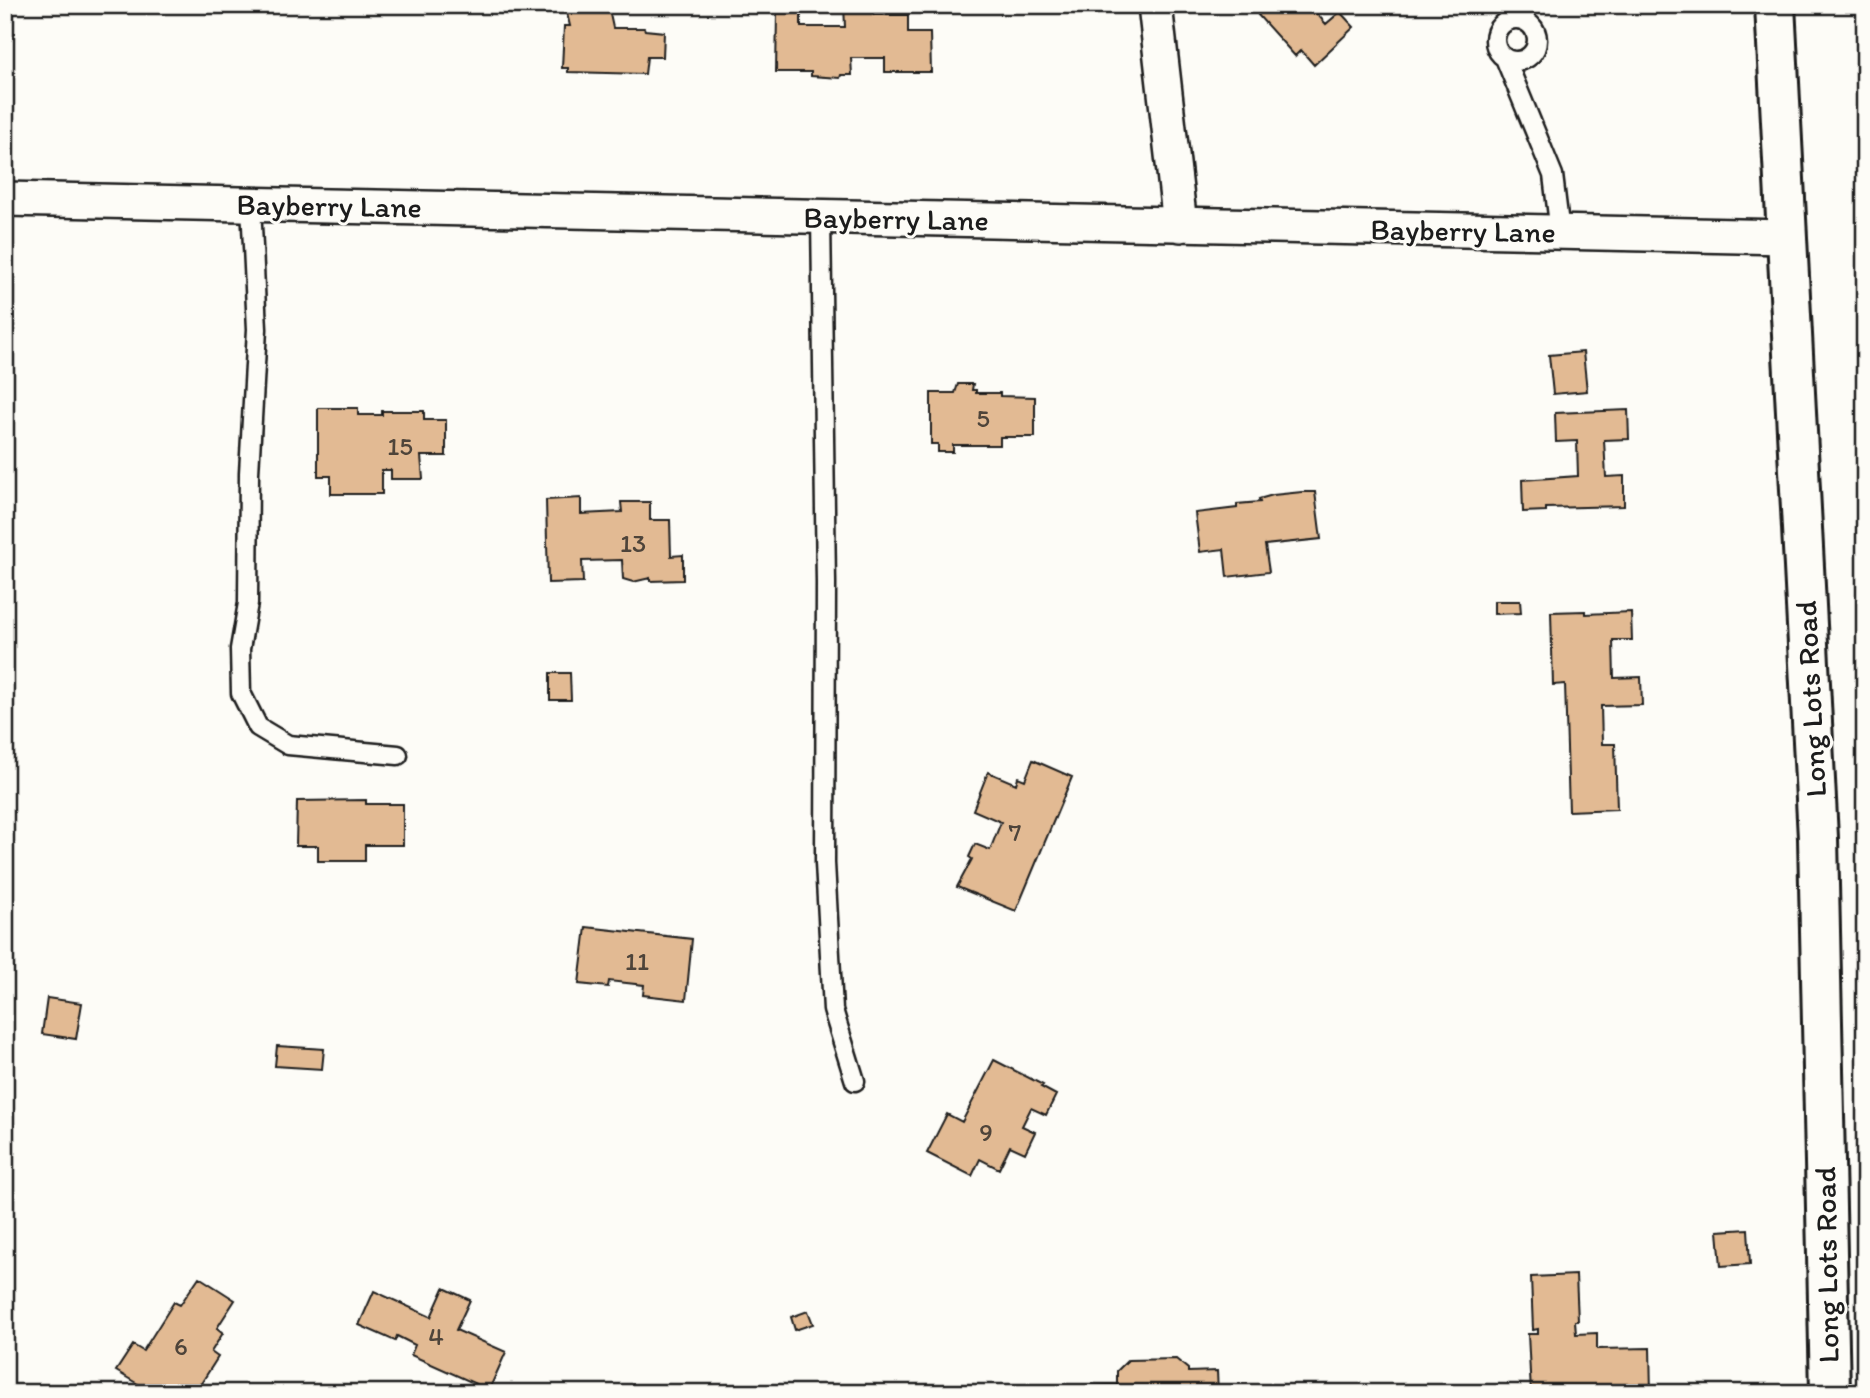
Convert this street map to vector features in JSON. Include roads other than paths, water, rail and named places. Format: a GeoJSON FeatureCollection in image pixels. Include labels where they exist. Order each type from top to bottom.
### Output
{"type":"FeatureCollection","features":[{"type":"Feature","properties":{"kind":"main road","name":"Long Lots Road"},"geometry":{"type":"LineString","coordinates":[[1779,7],[1787,237],[1818,838],[1830,1393]]}},
{"type":"Feature","properties":{"kind":"street"},"geometry":{"type":"LineString","coordinates":[[1154,5],[1180,225]]}},
{"type":"Feature","properties":{"kind":"street","name":"Bayberry Lane"},"geometry":{"type":"LineString","coordinates":[[5,199],[1787,237]]}},
{"type":"Feature","properties":{"kind":"lane"},"geometry":{"type":"LineString","coordinates":[[1505,58],[1553,175],[1560,233]]}},
{"type":"Feature","properties":{"kind":"lane"},"geometry":{"type":"LineString","coordinates":[[251,205],[257,330],[249,473],[248,603],[240,649],[241,693],[258,727],[288,745],[398,755]]}},
{"type":"Feature","properties":{"kind":"lane"},"geometry":{"type":"LineString","coordinates":[[821,217],[826,583],[825,863],[833,1010],[855,1081]]}}]}
